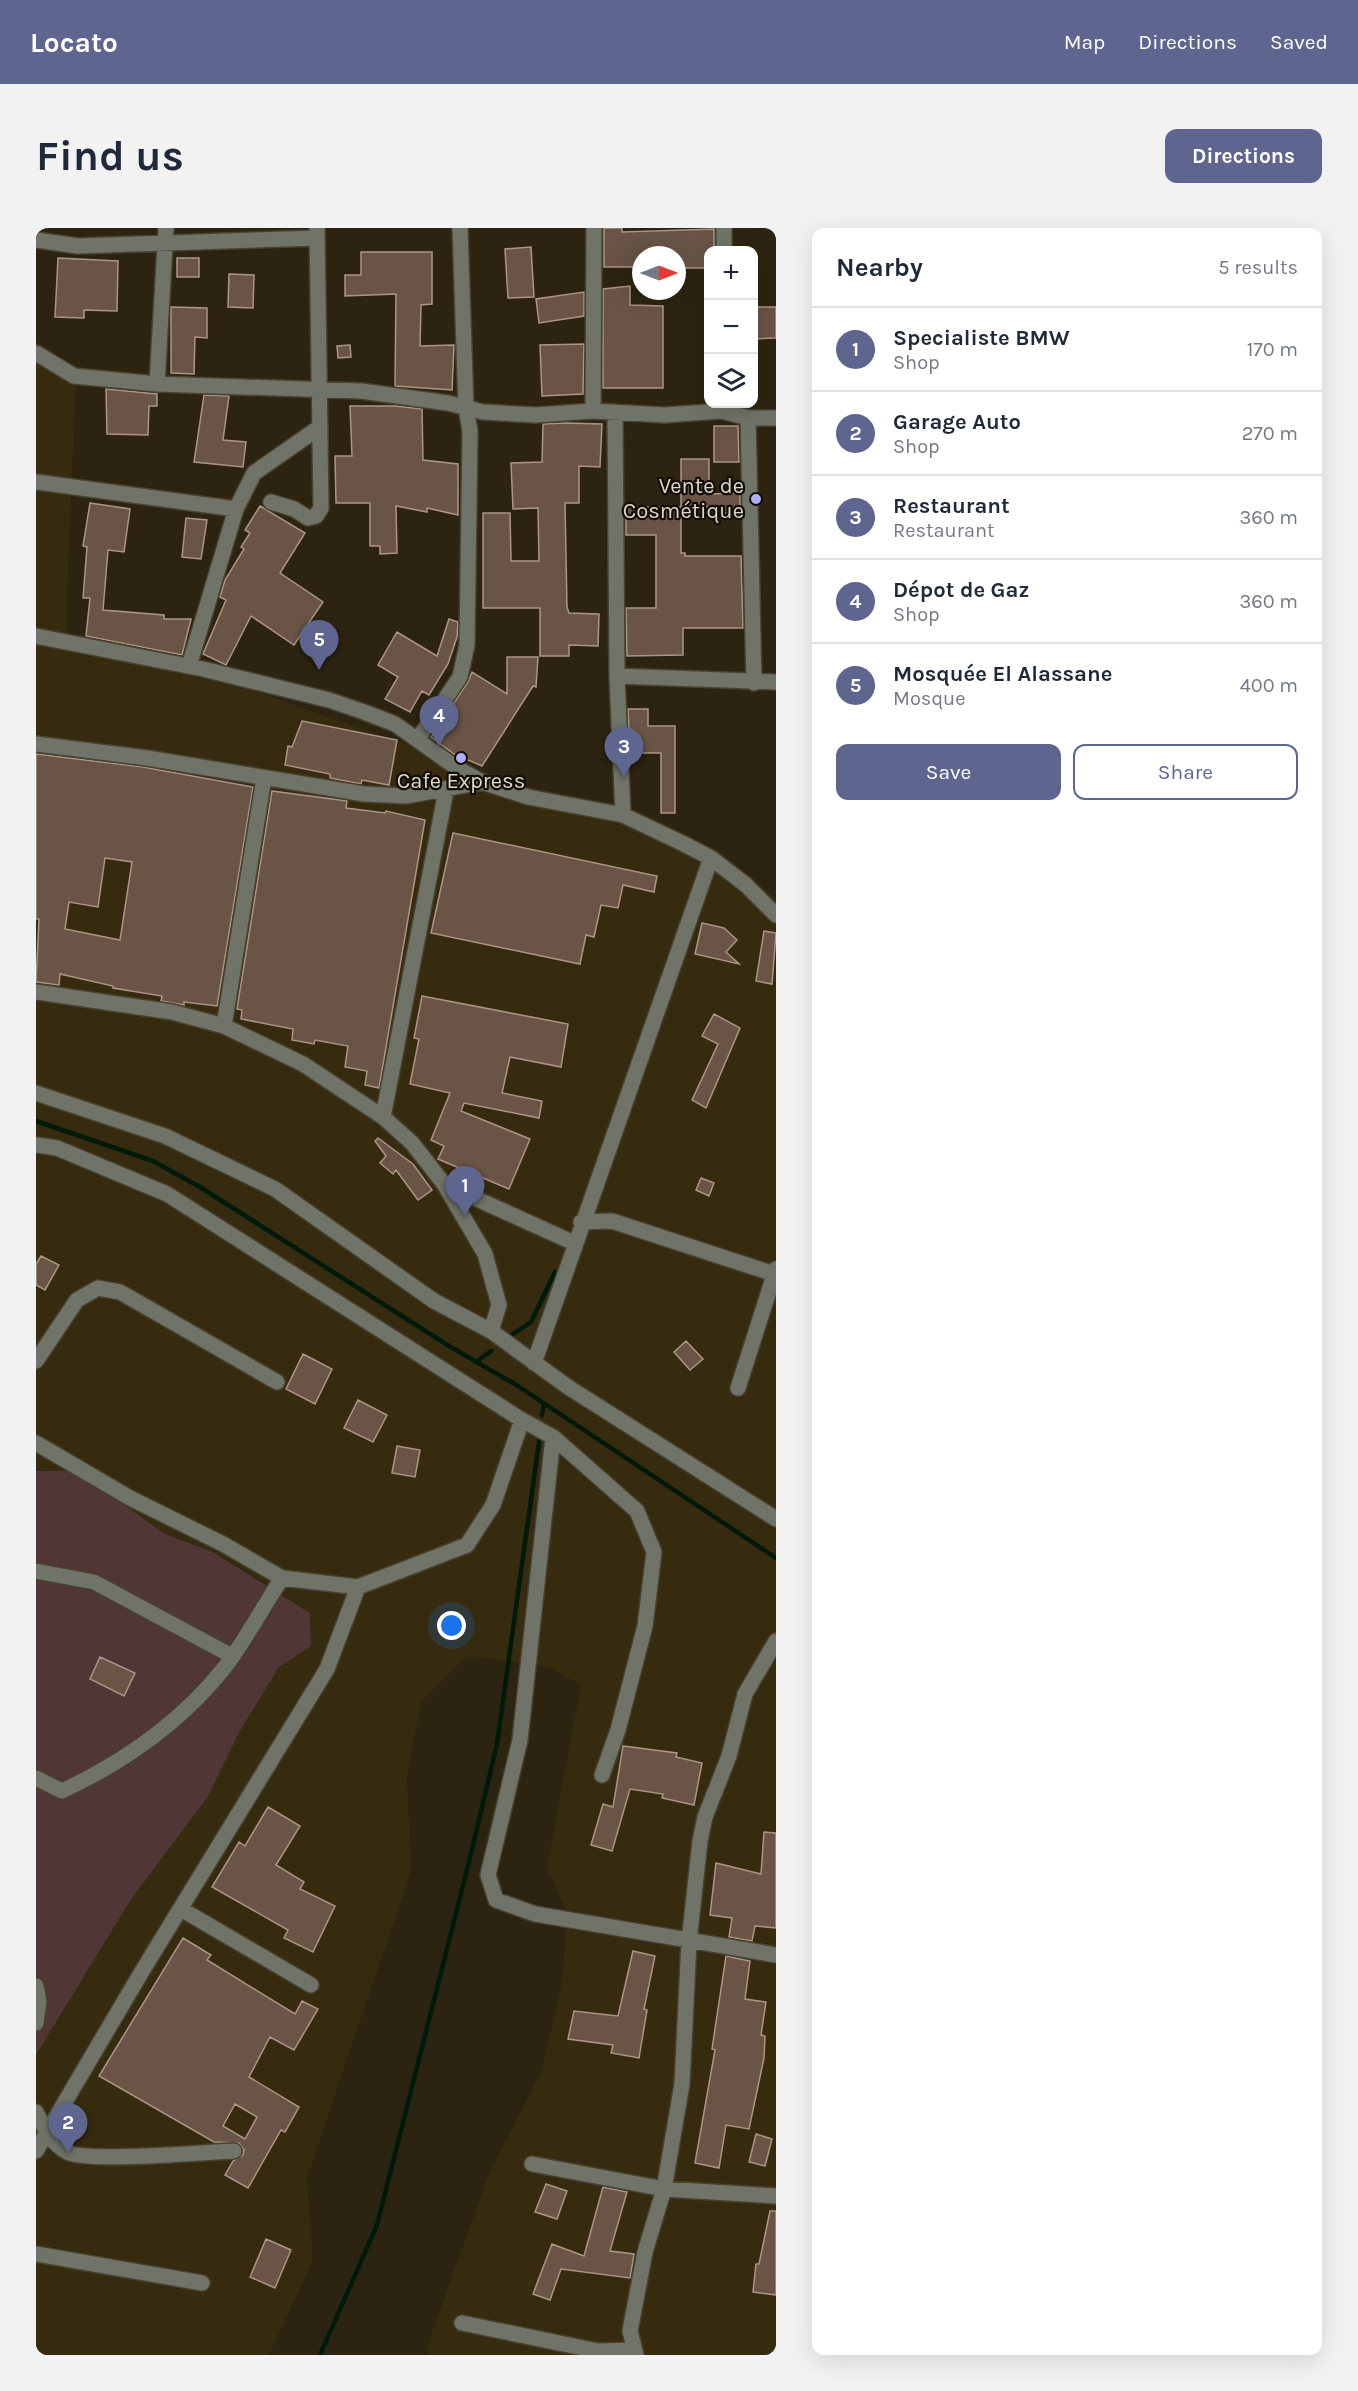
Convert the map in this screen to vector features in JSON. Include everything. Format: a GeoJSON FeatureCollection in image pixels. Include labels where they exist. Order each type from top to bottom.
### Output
{"type":"FeatureCollection","features":[{"type":"Feature","properties":{"kind":"street"},"geometry":{"type":"LineString","coordinates":[[418,739],[456,684],[466,657],[470,442],[466,408],[460,228]]}},
{"type":"Feature","properties":{"kind":"street"},"geometry":{"type":"LineString","coordinates":[[593,411],[594,228]]}},
{"type":"Feature","properties":{"kind":"street"},"geometry":{"type":"LineString","coordinates":[[724,228],[724,246]]}},
{"type":"Feature","properties":{"kind":"street"},"geometry":{"type":"LineString","coordinates":[[36,240],[78,246],[166,234],[317,233],[322,492],[319,514],[308,518],[288,506],[271,502]]}},
{"type":"Feature","properties":{"kind":"street"},"geometry":{"type":"LineString","coordinates":[[157,384],[166,234]]}},
{"type":"Feature","properties":{"kind":"street"},"geometry":{"type":"LineString","coordinates":[[36,353],[69,375],[157,384],[319,387],[448,402],[474,412],[536,415],[593,411],[665,415],[715,408]]}},
{"type":"Feature","properties":{"kind":"street"},"geometry":{"type":"LineString","coordinates":[[725,408],[748,417],[776,418]]}},
{"type":"Feature","properties":{"kind":"street"},"geometry":{"type":"LineString","coordinates":[[615,412],[616,676],[623,815]]}},
{"type":"Feature","properties":{"kind":"street"},"geometry":{"type":"LineString","coordinates":[[748,417],[754,683]]}},
{"type":"Feature","properties":{"kind":"street"},"geometry":{"type":"LineString","coordinates":[[189,666],[236,509],[254,473],[320,427]]}},
{"type":"Feature","properties":{"kind":"street"},"geometry":{"type":"LineString","coordinates":[[36,482],[236,509]]}},
{"type":"Feature","properties":{"kind":"street"},"geometry":{"type":"LineString","coordinates":[[36,636],[189,666],[329,700],[395,724],[457,768],[482,782],[528,797],[623,815],[711,858],[746,885],[776,915]]}},
{"type":"Feature","properties":{"kind":"street"},"geometry":{"type":"LineString","coordinates":[[616,676],[754,683],[776,682]]}},
{"type":"Feature","properties":{"kind":"street"},"geometry":{"type":"LineString","coordinates":[[36,744],[364,794],[406,796],[446,791],[482,782]]}},
{"type":"Feature","properties":{"kind":"street"},"geometry":{"type":"LineString","coordinates":[[224,1026],[264,777]]}},
{"type":"Feature","properties":{"kind":"street"},"geometry":{"type":"LineString","coordinates":[[383,1117],[446,791]]}},
{"type":"Feature","properties":{"kind":"street"},"geometry":{"type":"LineString","coordinates":[[534,1363],[581,1222],[711,858]]}},
{"type":"Feature","properties":{"kind":"street"},"geometry":{"type":"LineString","coordinates":[[36,992],[172,1012],[224,1026],[303,1064],[383,1117],[412,1143],[444,1184],[485,1254],[499,1305],[490,1331]]}},
{"type":"Feature","properties":{"kind":"street"},"geometry":{"type":"LineString","coordinates":[[36,1093],[165,1136],[275,1189],[434,1301],[490,1331],[534,1363],[776,1519]]}},
{"type":"Feature","properties":{"kind":"street"},"geometry":{"type":"LineString","coordinates":[[36,1145],[57,1148],[167,1194],[522,1420],[553,1437],[637,1511],[654,1552],[645,1626],[618,1730],[602,1775]]}},
{"type":"Feature","properties":{"kind":"street"},"geometry":{"type":"LineString","coordinates":[[444,1184],[574,1243]]}},
{"type":"Feature","properties":{"kind":"street"},"geometry":{"type":"LineString","coordinates":[[581,1222],[612,1221],[775,1271],[738,1388]]}},
{"type":"Feature","properties":{"kind":"street"},"geometry":{"type":"LineString","coordinates":[[37,1359],[77,1300],[99,1288],[120,1292],[277,1382]]}},
{"type":"Feature","properties":{"kind":"street"},"geometry":{"type":"LineString","coordinates":[[36,1443],[130,1497],[223,1544],[282,1578],[358,1587],[467,1545],[493,1505],[522,1420]]}},
{"type":"Feature","properties":{"kind":"street"},"geometry":{"type":"LineString","coordinates":[[553,1437],[520,1740],[488,1875],[496,1899],[535,1914],[776,1955]]}},
{"type":"Feature","properties":{"kind":"street"},"geometry":{"type":"LineString","coordinates":[[36,1571],[94,1582],[232,1656]]}},
{"type":"Feature","properties":{"kind":"street"},"geometry":{"type":"LineString","coordinates":[[36,1778],[62,1791],[100,1773],[143,1744],[189,1706],[232,1656],[282,1578]]}},
{"type":"Feature","properties":{"kind":"street"},"geometry":{"type":"LineString","coordinates":[[36,2151],[327,1669],[358,1587]]}},
{"type":"Feature","properties":{"kind":"street"},"geometry":{"type":"LineString","coordinates":[[462,2323],[598,2351],[635,2353],[630,2331],[645,2252],[664,2189],[682,2084],[689,1942],[696,1868],[705,1817],[729,1756],[745,1694],[776,1641]]}},
{"type":"Feature","properties":{"kind":"street"},"geometry":{"type":"LineString","coordinates":[[182,1909],[311,1985]]}},
{"type":"Feature","properties":{"kind":"street"},"geometry":{"type":"LineString","coordinates":[[36,1986],[39,2002],[36,2023]]}},
{"type":"Feature","properties":{"kind":"street"},"geometry":{"type":"LineString","coordinates":[[36,2112],[47,2134],[68,2153],[106,2157],[234,2151]]}},
{"type":"Feature","properties":{"kind":"street"},"geometry":{"type":"LineString","coordinates":[[532,2164],[664,2189],[776,2196]]}},
{"type":"Feature","properties":{"kind":"street"},"geometry":{"type":"LineString","coordinates":[[36,2254],[202,2283]]}},
{"type":"Feature","properties":{"kind":"shaded area"},"geometry":{"type":"Polygon","coordinates":[[[36,342],[76,370],[67,648],[248,689],[720,853],[776,899],[776,2355],[429,2355],[428,2343],[491,2169],[541,2073],[562,1984],[567,1914],[547,1867],[581,1685],[548,1667],[467,1656],[421,1702],[407,1779],[411,1871],[307,2178],[313,2261],[269,2355],[36,2355],[36,2055],[130,1901],[207,1798],[240,1731],[279,1667],[311,1645],[310,1613],[265,1583],[213,1552],[165,1534],[77,1471],[36,1471],[36,342]]]}},
{"type":"Feature","properties":{"kind":"shaded area"},"geometry":{"type":"Polygon","coordinates":[[[36,1471],[77,1471],[165,1534],[213,1552],[310,1613],[311,1646],[279,1667],[240,1731],[207,1798],[130,1901],[36,2055],[36,1471]]]}},
{"type":"Feature","properties":{"kind":"building"},"geometry":{"type":"Polygon","coordinates":[[[604,228],[622,228],[622,232],[714,229],[714,246],[704,246],[704,268],[686,268],[686,246],[632,246],[632,267],[604,267],[604,228]]]}},
{"type":"Feature","properties":{"kind":"building"},"geometry":{"type":"Polygon","coordinates":[[[531,247],[534,297],[508,298],[505,249],[531,247]]]}},
{"type":"Feature","properties":{"kind":"building"},"geometry":{"type":"Polygon","coordinates":[[[361,252],[432,252],[432,304],[421,305],[420,346],[454,345],[452,390],[395,386],[396,294],[345,296],[345,275],[361,275],[361,252]]]}},
{"type":"Feature","properties":{"kind":"building"},"geometry":{"type":"Polygon","coordinates":[[[58,258],[118,261],[117,311],[84,310],[84,318],[55,317],[58,258]]]}},
{"type":"Feature","properties":{"kind":"building"},"geometry":{"type":"Polygon","coordinates":[[[177,258],[199,258],[199,277],[177,277],[177,258]]]}},
{"type":"Feature","properties":{"kind":"building"},"geometry":{"type":"Polygon","coordinates":[[[229,274],[254,275],[253,308],[228,307],[229,274]]]}},
{"type":"Feature","properties":{"kind":"building"},"geometry":{"type":"Polygon","coordinates":[[[630,286],[630,305],[663,306],[663,388],[603,388],[603,289],[630,286]]]}},
{"type":"Feature","properties":{"kind":"building"},"geometry":{"type":"Polygon","coordinates":[[[584,292],[584,316],[539,323],[536,299],[584,292]]]}},
{"type":"Feature","properties":{"kind":"building"},"geometry":{"type":"Polygon","coordinates":[[[171,307],[207,308],[207,338],[195,337],[194,374],[171,373],[171,307]]]}},
{"type":"Feature","properties":{"kind":"building"},"geometry":{"type":"Polygon","coordinates":[[[758,307],[776,307],[776,338],[758,339],[758,307]]]}},
{"type":"Feature","properties":{"kind":"building"},"geometry":{"type":"Polygon","coordinates":[[[584,344],[583,394],[542,396],[540,345],[584,344]]]}},
{"type":"Feature","properties":{"kind":"building"},"geometry":{"type":"Polygon","coordinates":[[[350,345],[351,357],[338,358],[337,346],[350,345]]]}},
{"type":"Feature","properties":{"kind":"building"},"geometry":{"type":"Polygon","coordinates":[[[106,389],[157,394],[157,406],[149,406],[148,435],[107,434],[106,389]]]}},
{"type":"Feature","properties":{"kind":"building"},"geometry":{"type":"Polygon","coordinates":[[[204,395],[229,396],[223,440],[246,442],[243,467],[194,462],[204,395]]]}},
{"type":"Feature","properties":{"kind":"building"},"geometry":{"type":"Polygon","coordinates":[[[350,406],[395,406],[422,409],[423,460],[458,464],[458,515],[427,508],[427,512],[396,506],[397,553],[380,554],[380,546],[370,546],[370,503],[336,503],[335,456],[352,456],[350,406]]]}},
{"type":"Feature","properties":{"kind":"building"},"geometry":{"type":"Polygon","coordinates":[[[543,424],[602,424],[600,467],[579,466],[579,503],[565,503],[567,607],[569,613],[599,614],[598,646],[569,645],[569,656],[540,656],[540,608],[483,608],[483,513],[510,513],[511,561],[539,561],[538,508],[513,509],[511,463],[542,462],[543,424]]]}},
{"type":"Feature","properties":{"kind":"building"},"geometry":{"type":"Polygon","coordinates":[[[714,426],[738,426],[739,462],[714,462],[714,426]]]}},
{"type":"Feature","properties":{"kind":"building"},"geometry":{"type":"Polygon","coordinates":[[[681,459],[709,459],[709,494],[740,493],[740,513],[716,513],[715,507],[681,507],[681,459]]]}},
{"type":"Feature","properties":{"kind":"building"},"geometry":{"type":"Polygon","coordinates":[[[90,503],[130,509],[124,552],[108,550],[103,610],[164,615],[164,619],[191,619],[182,655],[86,636],[90,598],[83,598],[87,547],[83,546],[90,503]]]}},
{"type":"Feature","properties":{"kind":"building"},"geometry":{"type":"Polygon","coordinates":[[[260,506],[305,533],[280,573],[323,602],[294,645],[251,616],[226,665],[203,654],[226,600],[220,597],[225,580],[244,549],[241,547],[250,533],[245,530],[260,506]]]}},
{"type":"Feature","properties":{"kind":"building"},"geometry":{"type":"Polygon","coordinates":[[[626,507],[681,507],[681,553],[685,553],[685,556],[741,556],[743,628],[683,628],[683,655],[627,656],[626,608],[656,608],[656,535],[626,535],[626,507]]]}},
{"type":"Feature","properties":{"kind":"building"},"geometry":{"type":"Polygon","coordinates":[[[186,518],[207,520],[201,559],[182,557],[186,518]]]}},
{"type":"Feature","properties":{"kind":"building"},"geometry":{"type":"Polygon","coordinates":[[[449,619],[458,622],[457,637],[448,664],[429,695],[422,691],[410,712],[385,699],[398,677],[378,665],[397,632],[437,656],[449,619]]]}},
{"type":"Feature","properties":{"kind":"building"},"geometry":{"type":"Polygon","coordinates":[[[507,657],[538,657],[536,687],[533,686],[482,766],[454,754],[431,737],[468,682],[472,672],[507,694],[507,657]]]}},
{"type":"Feature","properties":{"kind":"building"},"geometry":{"type":"Polygon","coordinates":[[[628,709],[648,709],[648,726],[675,726],[675,813],[661,813],[661,753],[630,753],[628,709]]]}},
{"type":"Feature","properties":{"kind":"building"},"geometry":{"type":"Polygon","coordinates":[[[302,721],[397,740],[389,785],[362,780],[361,784],[330,778],[330,774],[285,765],[288,746],[292,747],[302,721]]]}},
{"type":"Feature","properties":{"kind":"building"},"geometry":{"type":"Polygon","coordinates":[[[36,754],[143,767],[253,787],[217,1006],[184,1002],[184,1005],[161,1001],[162,996],[113,988],[113,986],[60,974],[59,985],[36,982],[39,919],[36,919],[36,754]],[[105,858],[98,907],[69,902],[65,929],[120,940],[132,862],[105,858]]]}},
{"type":"Feature","properties":{"kind":"building"},"geometry":{"type":"Polygon","coordinates":[[[272,791],[347,801],[346,808],[385,813],[386,811],[425,820],[379,1088],[365,1085],[367,1071],[345,1067],[348,1046],[315,1040],[314,1044],[292,1040],[293,1029],[241,1019],[242,1010],[237,1009],[272,791]]]}},
{"type":"Feature","properties":{"kind":"building"},"geometry":{"type":"Polygon","coordinates":[[[453,833],[657,876],[654,892],[623,885],[618,908],[601,905],[594,937],[586,935],[580,964],[431,933],[453,833]]]}},
{"type":"Feature","properties":{"kind":"building"},"geometry":{"type":"Polygon","coordinates":[[[702,923],[724,928],[737,940],[726,952],[739,964],[695,954],[702,923]]]}},
{"type":"Feature","properties":{"kind":"building"},"geometry":{"type":"Polygon","coordinates":[[[764,931],[776,933],[772,984],[756,981],[764,931]]]}},
{"type":"Feature","properties":{"kind":"building"},"geometry":{"type":"Polygon","coordinates":[[[422,996],[568,1024],[561,1067],[510,1057],[502,1093],[542,1101],[539,1118],[464,1103],[461,1111],[530,1139],[509,1189],[438,1159],[444,1146],[431,1140],[450,1093],[410,1084],[419,1039],[414,1038],[422,996]]]}},
{"type":"Feature","properties":{"kind":"building"},"geometry":{"type":"Polygon","coordinates":[[[714,1014],[740,1028],[706,1108],[692,1100],[718,1044],[702,1036],[714,1014]]]}},
{"type":"Feature","properties":{"kind":"building"},"geometry":{"type":"Polygon","coordinates":[[[378,1138],[413,1164],[432,1190],[418,1200],[396,1170],[393,1174],[380,1163],[386,1156],[375,1141],[378,1138]]]}},
{"type":"Feature","properties":{"kind":"building"},"geometry":{"type":"Polygon","coordinates":[[[701,1178],[714,1183],[709,1196],[696,1190],[701,1178]]]}},
{"type":"Feature","properties":{"kind":"building"},"geometry":{"type":"Polygon","coordinates":[[[41,1256],[59,1265],[45,1290],[36,1285],[36,1264],[41,1256]]]}},
{"type":"Feature","properties":{"kind":"building"},"geometry":{"type":"Polygon","coordinates":[[[686,1341],[703,1359],[690,1370],[674,1352],[686,1341]]]}},
{"type":"Feature","properties":{"kind":"building"},"geometry":{"type":"Polygon","coordinates":[[[303,1354],[332,1369],[315,1404],[286,1389],[303,1354]]]}},
{"type":"Feature","properties":{"kind":"building"},"geometry":{"type":"Polygon","coordinates":[[[358,1400],[387,1415],[373,1442],[344,1428],[358,1400]]]}},
{"type":"Feature","properties":{"kind":"building"},"geometry":{"type":"Polygon","coordinates":[[[397,1446],[420,1450],[415,1477],[392,1473],[397,1446]]]}},
{"type":"Feature","properties":{"kind":"building"},"geometry":{"type":"Polygon","coordinates":[[[100,1657],[135,1673],[124,1696],[90,1679],[100,1657]]]}},
{"type":"Feature","properties":{"kind":"building"},"geometry":{"type":"Polygon","coordinates":[[[623,1746],[677,1753],[676,1757],[702,1763],[694,1805],[662,1798],[663,1794],[630,1789],[612,1851],[591,1845],[603,1804],[613,1807],[623,1746]]]}},
{"type":"Feature","properties":{"kind":"building"},"geometry":{"type":"Polygon","coordinates":[[[268,1807],[300,1826],[276,1865],[304,1882],[300,1889],[335,1906],[313,1952],[284,1938],[288,1930],[212,1887],[239,1842],[245,1846],[268,1807]]]}},
{"type":"Feature","properties":{"kind":"building"},"geometry":{"type":"Polygon","coordinates":[[[764,1832],[776,1833],[776,1928],[755,1926],[752,1941],[729,1937],[732,1918],[710,1915],[716,1863],[761,1874],[764,1832]]]}},
{"type":"Feature","properties":{"kind":"building"},"geometry":{"type":"Polygon","coordinates":[[[183,1938],[211,1955],[207,1960],[295,2014],[302,2001],[318,2009],[294,2050],[270,2037],[249,2077],[299,2107],[285,2132],[281,2130],[248,2188],[225,2175],[233,2161],[243,2155],[244,2150],[239,2143],[214,2142],[99,2076],[183,1938]],[[235,2104],[223,2126],[245,2139],[257,2117],[235,2104]]]}},
{"type":"Feature","properties":{"kind":"building"},"geometry":{"type":"Polygon","coordinates":[[[633,1951],[655,1956],[644,2009],[647,2010],[639,2058],[611,2053],[613,2045],[568,2039],[574,2011],[618,2016],[633,1951]]]}},
{"type":"Feature","properties":{"kind":"building"},"geometry":{"type":"Polygon","coordinates":[[[726,1956],[750,1961],[745,1999],[766,2002],[761,2035],[765,2036],[764,2058],[749,2129],[726,2125],[719,2168],[695,2163],[715,2050],[712,2049],[726,1956]]]}},
{"type":"Feature","properties":{"kind":"building"},"geometry":{"type":"Polygon","coordinates":[[[756,2134],[772,2139],[765,2166],[749,2162],[756,2134]]]}},
{"type":"Feature","properties":{"kind":"building"},"geometry":{"type":"Polygon","coordinates":[[[546,2184],[567,2191],[557,2219],[535,2212],[546,2184]]]}},
{"type":"Feature","properties":{"kind":"building"},"geometry":{"type":"Polygon","coordinates":[[[603,2187],[627,2192],[610,2251],[634,2254],[630,2278],[561,2269],[550,2300],[533,2294],[552,2244],[584,2256],[603,2187]]]}},
{"type":"Feature","properties":{"kind":"building"},"geometry":{"type":"Polygon","coordinates":[[[770,2211],[776,2211],[776,2295],[753,2292],[756,2264],[759,2264],[770,2211]]]}},
{"type":"Feature","properties":{"kind":"building"},"geometry":{"type":"Polygon","coordinates":[[[266,2239],[291,2250],[275,2288],[250,2277],[266,2239]]]}},
{"type":"Feature","properties":{"kind":"waterway"},"geometry":{"type":"LineString","coordinates":[[36,1121],[153,1161],[200,1187],[449,1346],[518,1386],[776,1558]]}},
{"type":"Feature","properties":{"kind":"waterway"},"geometry":{"type":"LineString","coordinates":[[510,1336],[531,1322],[555,1272]]}},
{"type":"Feature","properties":{"kind":"waterway"},"geometry":{"type":"LineString","coordinates":[[476,1362],[491,1351]]}},
{"type":"Feature","properties":{"kind":"waterway"},"geometry":{"type":"LineString","coordinates":[[542,1415],[544,1403]]}},
{"type":"Feature","properties":{"kind":"waterway"},"geometry":{"type":"LineString","coordinates":[[320,2355],[377,2225],[469,1862],[497,1744],[540,1435]]}},
{"type":"Feature","properties":{"kind":"place","name":"Vente de Cosmétique"},"geometry":{"type":"Point","coordinates":[756,499]}},
{"type":"Feature","properties":{"kind":"place","name":"Mosquée El Alassane"},"geometry":{"type":"Point","coordinates":[319,670]}},
{"type":"Feature","properties":{"kind":"place","name":"Dépot de Gaz"},"geometry":{"type":"Point","coordinates":[439,746]}},
{"type":"Feature","properties":{"kind":"place","name":"Cafe Express"},"geometry":{"type":"Point","coordinates":[461,758]}},
{"type":"Feature","properties":{"kind":"place","name":"Restaurant"},"geometry":{"type":"Point","coordinates":[624,777]}},
{"type":"Feature","properties":{"kind":"place","name":"Specialiste BMW"},"geometry":{"type":"Point","coordinates":[465,1216]}},
{"type":"Feature","properties":{"kind":"place","name":"Garage Auto"},"geometry":{"type":"Point","coordinates":[68,2153]}}]}
